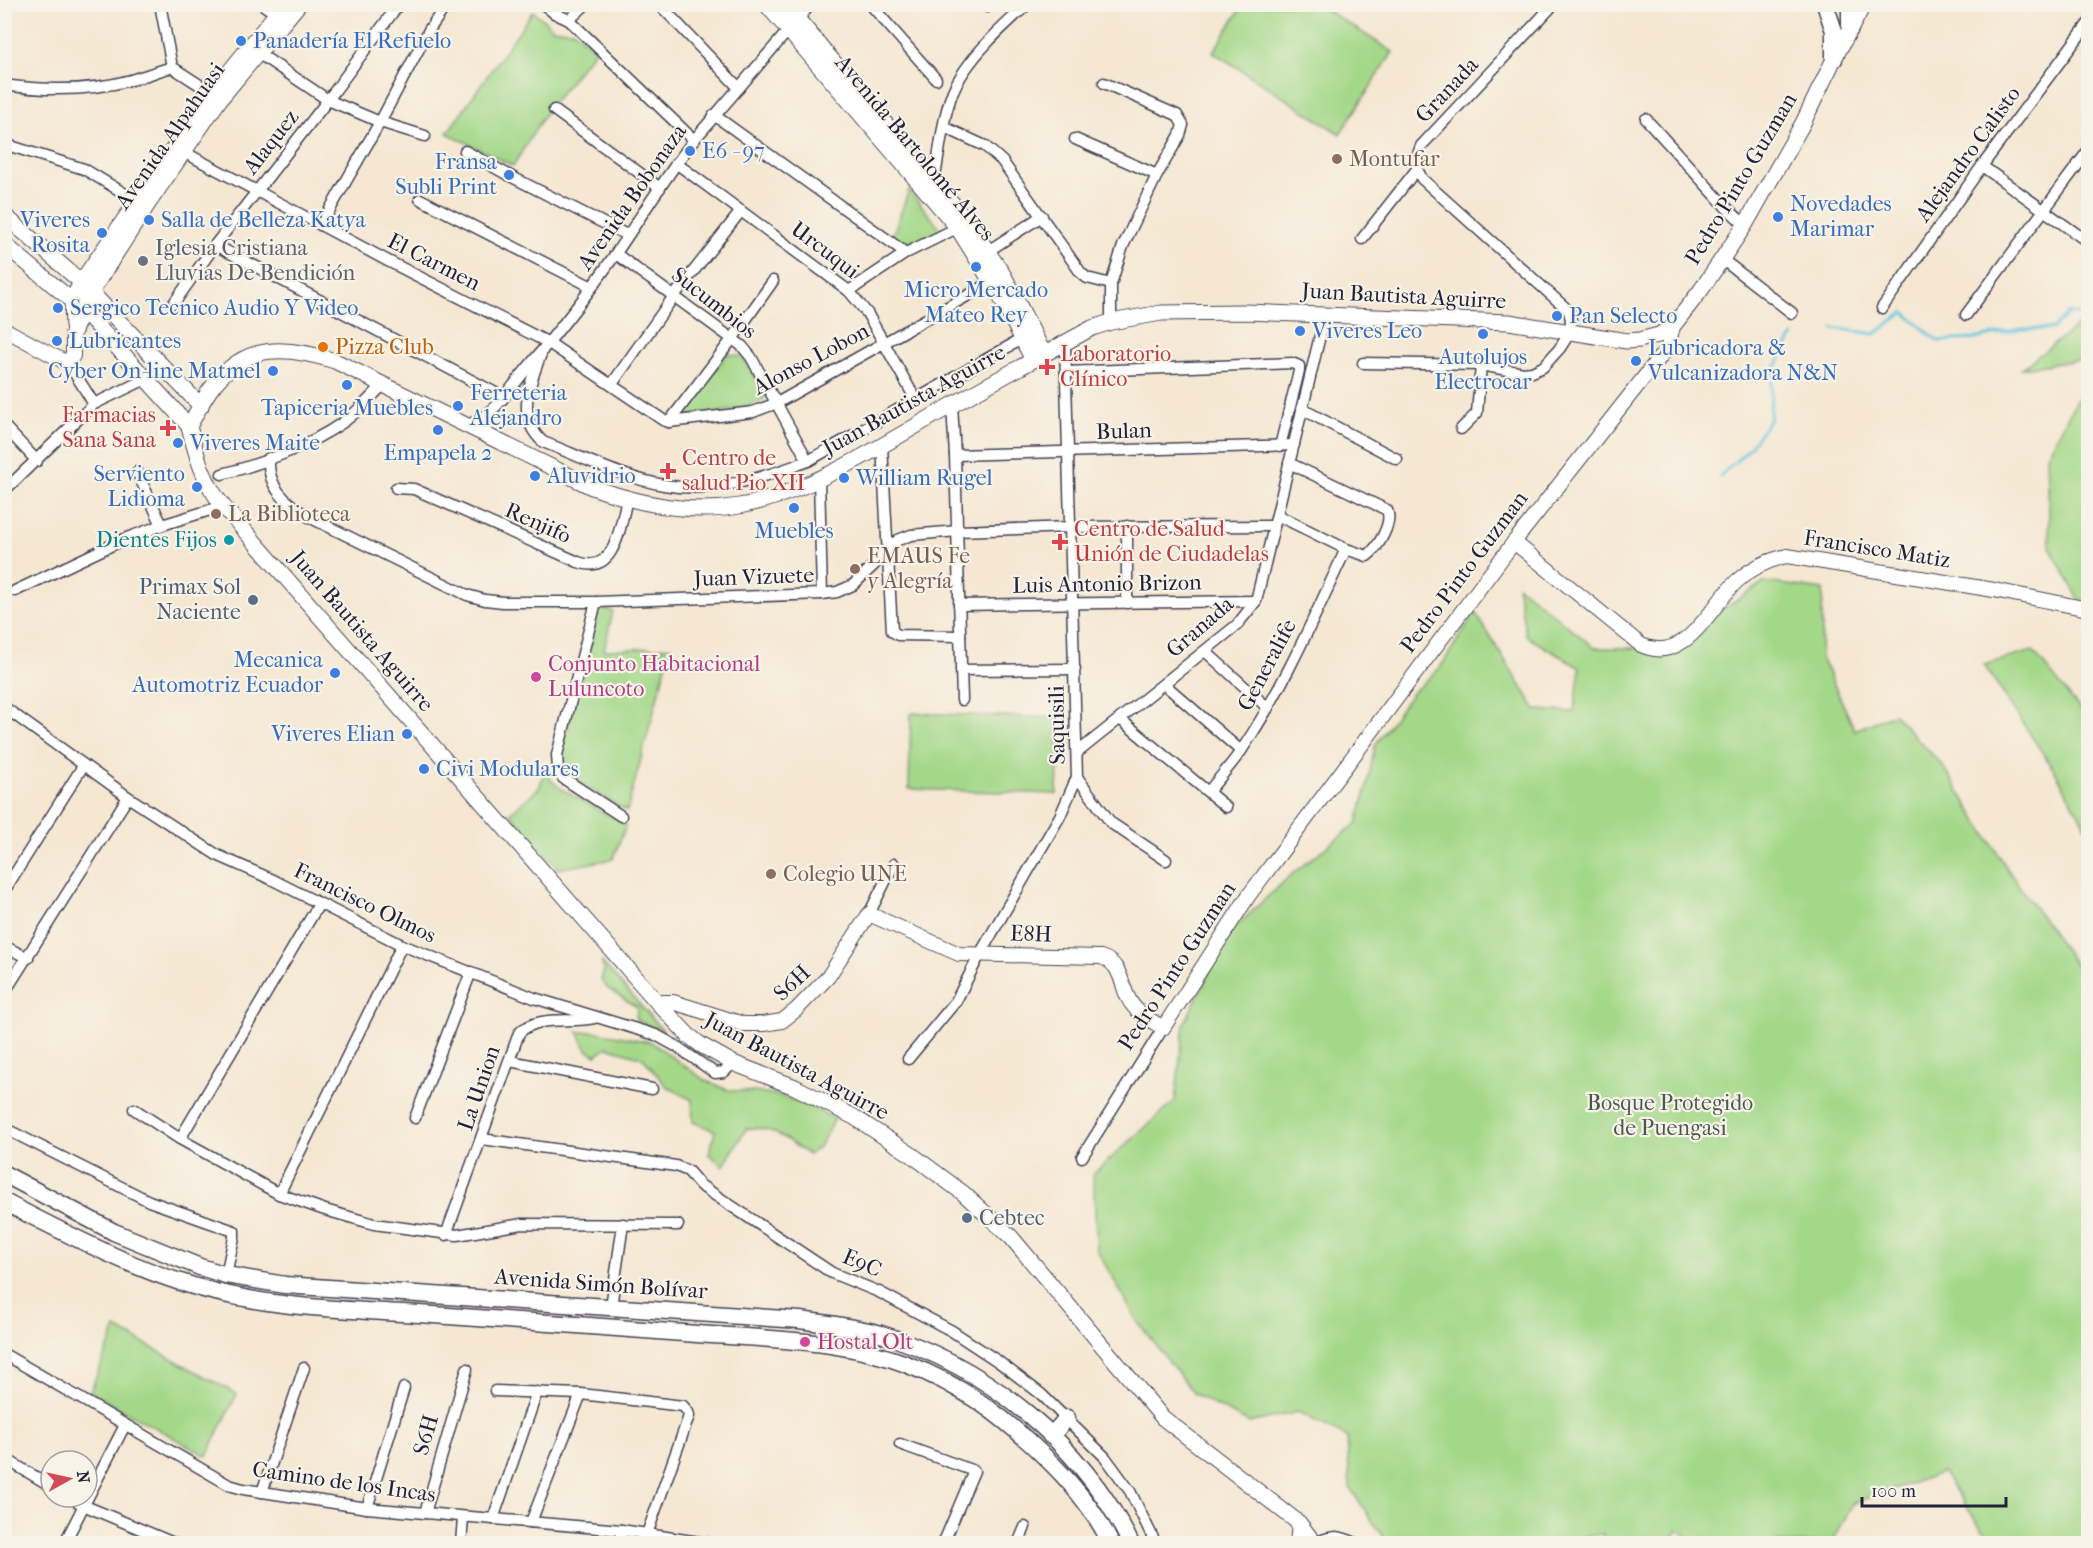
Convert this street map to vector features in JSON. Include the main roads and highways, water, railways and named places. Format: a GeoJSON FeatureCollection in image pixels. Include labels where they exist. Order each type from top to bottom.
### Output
{"type":"FeatureCollection","features":[{"type":"Feature","properties":{"kind":"main road","name":"Avenida Alpahuasi"},"geometry":{"type":"LineString","coordinates":[[73,333],[77,305],[137,201],[298,4]]}},
{"type":"Feature","properties":{"kind":"main road","name":"Avenida Bartolomé Alves"},"geometry":{"type":"LineString","coordinates":[[766,4],[793,25],[934,181],[963,225],[992,282],[1028,335]]}},
{"type":"Feature","properties":{"kind":"main road","name":"Avenida Bartolomé Alves"},"geometry":{"type":"LineString","coordinates":[[785,4],[793,25],[988,252],[1004,276],[1039,357]]}},
{"type":"Feature","properties":{"kind":"main road"},"geometry":{"type":"LineString","coordinates":[[1825,4],[1834,31],[1834,59]]}},
{"type":"Feature","properties":{"kind":"main road"},"geometry":{"type":"LineString","coordinates":[[1850,4],[1850,29]]}},
{"type":"Feature","properties":{"kind":"main road","name":"Pedro Pinto Guzman"},"geometry":{"type":"LineString","coordinates":[[1673,327],[1723,260],[1745,225],[1803,123],[1864,4]]}},
{"type":"Feature","properties":{"kind":"main road","name":"Avenida Alpahuasi"},"geometry":{"type":"LineString","coordinates":[[86,287],[148,204],[212,93],[280,9]]}},
{"type":"Feature","properties":{"kind":"main road"},"geometry":{"type":"LineString","coordinates":[[4,215],[86,287],[201,406]]}},
{"type":"Feature","properties":{"kind":"main road"},"geometry":{"type":"LineString","coordinates":[[4,244],[77,305],[189,426]]}},
{"type":"Feature","properties":{"kind":"main road","name":"Juan Bautista Aguirre"},"geometry":{"type":"LineString","coordinates":[[1315,1543],[1299,1523],[1163,1418],[1011,1237],[963,1192],[854,1117],[795,1087],[733,1063],[694,1040],[657,1002],[223,506],[208,484],[189,426],[211,388],[233,365],[255,354],[271,351],[290,350],[310,353],[335,361],[592,487],[627,499],[659,506],[693,509],[727,508],[784,493],[819,478],[1092,328],[1111,322],[1161,313],[1245,312],[1509,322],[1633,341],[1659,335],[1673,327]]}},
{"type":"Feature","properties":{"kind":"main road","name":"Avenida Simón Bolívar"},"geometry":{"type":"LineString","coordinates":[[4,1174],[114,1232],[200,1267],[226,1275],[285,1285],[800,1320],[856,1328],[884,1335],[925,1350],[963,1369],[1012,1401],[1078,1461],[1101,1490],[1131,1544]]}},
{"type":"Feature","properties":{"kind":"main road","name":"Avenida Simón Bolívar"},"geometry":{"type":"LineString","coordinates":[[4,1202],[144,1270],[198,1288],[240,1298],[339,1309],[786,1340],[874,1354],[906,1364],[957,1387],[1005,1419],[1062,1474],[1085,1500],[1111,1544]]}},
{"type":"Feature","properties":{"kind":"main road"},"geometry":{"type":"LineString","coordinates":[[1051,1436],[1067,1418]]}},
{"type":"Feature","properties":{"kind":"waterway"},"geometry":{"type":"LineString","coordinates":[[1833,328],[1875,334],[1904,312],[1938,341],[1974,339],[2021,329],[2053,329],[2068,313],[2088,315]]}},
{"type":"Feature","properties":{"kind":"waterway"},"geometry":{"type":"LineString","coordinates":[[1720,476],[1748,450],[1770,419],[1772,373],[1793,336]]}},
{"type":"Feature","properties":{"kind":"place","name":"Panadería El Refuelo"},"geometry":{"type":"Point","coordinates":[241,41]}},
{"type":"Feature","properties":{"kind":"place","name":"E6 - 97"},"geometry":{"type":"Point","coordinates":[690,151]}},
{"type":"Feature","properties":{"kind":"place","name":"Montufar"},"geometry":{"type":"Point","coordinates":[1337,159]}},
{"type":"Feature","properties":{"kind":"place","name":"Fransa Subli Print"},"geometry":{"type":"Point","coordinates":[509,175]}},
{"type":"Feature","properties":{"kind":"place","name":"Novedades Marimar"},"geometry":{"type":"Point","coordinates":[1778,217]}},
{"type":"Feature","properties":{"kind":"place","name":"Salla de Belleza Katya"},"geometry":{"type":"Point","coordinates":[149,220]}},
{"type":"Feature","properties":{"kind":"place","name":"Viveres Rosita"},"geometry":{"type":"Point","coordinates":[102,233]}},
{"type":"Feature","properties":{"kind":"place","name":"Iglesia Cristiana Lluvias De Bendición"},"geometry":{"type":"Point","coordinates":[143,261]}},
{"type":"Feature","properties":{"kind":"place","name":"Micro Mercado Mateo Rey"},"geometry":{"type":"Point","coordinates":[976,267]}},
{"type":"Feature","properties":{"kind":"place","name":"Sergico Tecnico Audio Y Video"},"geometry":{"type":"Point","coordinates":[58,308]}},
{"type":"Feature","properties":{"kind":"place","name":"Pan Selecto"},"geometry":{"type":"Point","coordinates":[1557,316]}},
{"type":"Feature","properties":{"kind":"place","name":"Viveres Leo"},"geometry":{"type":"Point","coordinates":[1300,331]}},
{"type":"Feature","properties":{"kind":"place","name":"Autolujos Electrocar"},"geometry":{"type":"Point","coordinates":[1483,334]}},
{"type":"Feature","properties":{"kind":"place","name":"Lubricantes"},"geometry":{"type":"Point","coordinates":[57,341]}},
{"type":"Feature","properties":{"kind":"place","name":"Pizza Club"},"geometry":{"type":"Point","coordinates":[323,347]}},
{"type":"Feature","properties":{"kind":"place","name":"Lubricadora & Vulcanizadora N&N"},"geometry":{"type":"Point","coordinates":[1636,361]}},
{"type":"Feature","properties":{"kind":"place","name":"Laboratorio Clínico"},"geometry":{"type":"Point","coordinates":[1047,367]}},
{"type":"Feature","properties":{"kind":"place","name":"Cyber On-line Matmel"},"geometry":{"type":"Point","coordinates":[273,371]}},
{"type":"Feature","properties":{"kind":"place","name":"Tapiceria Muebles"},"geometry":{"type":"Point","coordinates":[347,385]}},
{"type":"Feature","properties":{"kind":"place","name":"Ferreteria Alejandro"},"geometry":{"type":"Point","coordinates":[458,406]}},
{"type":"Feature","properties":{"kind":"place","name":"Farmacias Sana Sana"},"geometry":{"type":"Point","coordinates":[168,428]}},
{"type":"Feature","properties":{"kind":"place","name":"Empapela 2"},"geometry":{"type":"Point","coordinates":[438,430]}},
{"type":"Feature","properties":{"kind":"place","name":"Viveres Maite"},"geometry":{"type":"Point","coordinates":[178,443]}},
{"type":"Feature","properties":{"kind":"place","name":"Centro de salud Pio XII"},"geometry":{"type":"Point","coordinates":[668,471]}},
{"type":"Feature","properties":{"kind":"place","name":"Aluvidrio"},"geometry":{"type":"Point","coordinates":[535,476]}},
{"type":"Feature","properties":{"kind":"place","name":"William Rugel"},"geometry":{"type":"Point","coordinates":[844,478]}},
{"type":"Feature","properties":{"kind":"place","name":"Serviento Lidioma"},"geometry":{"type":"Point","coordinates":[197,487]}},
{"type":"Feature","properties":{"kind":"place","name":"Muebles"},"geometry":{"type":"Point","coordinates":[794,508]}},
{"type":"Feature","properties":{"kind":"place","name":"La Biblioteca"},"geometry":{"type":"Point","coordinates":[216,514]}},
{"type":"Feature","properties":{"kind":"place","name":"Dientes Fijos"},"geometry":{"type":"Point","coordinates":[229,540]}},
{"type":"Feature","properties":{"kind":"place","name":"Centro de Salud Unión de Ciudadelas"},"geometry":{"type":"Point","coordinates":[1060,542]}},
{"type":"Feature","properties":{"kind":"place","name":"EMAUS Fe y Alegría"},"geometry":{"type":"Point","coordinates":[855,569]}},
{"type":"Feature","properties":{"kind":"place","name":"Primax Sol Naciente"},"geometry":{"type":"Point","coordinates":[253,600]}},
{"type":"Feature","properties":{"kind":"place","name":"Mecanica Automotriz Ecuador"},"geometry":{"type":"Point","coordinates":[335,673]}},
{"type":"Feature","properties":{"kind":"place","name":"Conjunto Habitacional Luluncoto"},"geometry":{"type":"Point","coordinates":[536,677]}},
{"type":"Feature","properties":{"kind":"place","name":"Viveres Elian"},"geometry":{"type":"Point","coordinates":[407,734]}},
{"type":"Feature","properties":{"kind":"place","name":"Civi Modulares"},"geometry":{"type":"Point","coordinates":[424,769]}},
{"type":"Feature","properties":{"kind":"place","name":"Colegio UNE"},"geometry":{"type":"Point","coordinates":[771,874]}},
{"type":"Feature","properties":{"kind":"place","name":"Cebtec"},"geometry":{"type":"Point","coordinates":[967,1218]}},
{"type":"Feature","properties":{"kind":"place","name":"Hostal Olt"},"geometry":{"type":"Point","coordinates":[805,1342]}},
{"type":"Feature","properties":{"kind":"park label","name":"Bosque Protegido de Puengasi"},"geometry":{"type":"Point","coordinates":[1670,1116]}}]}
